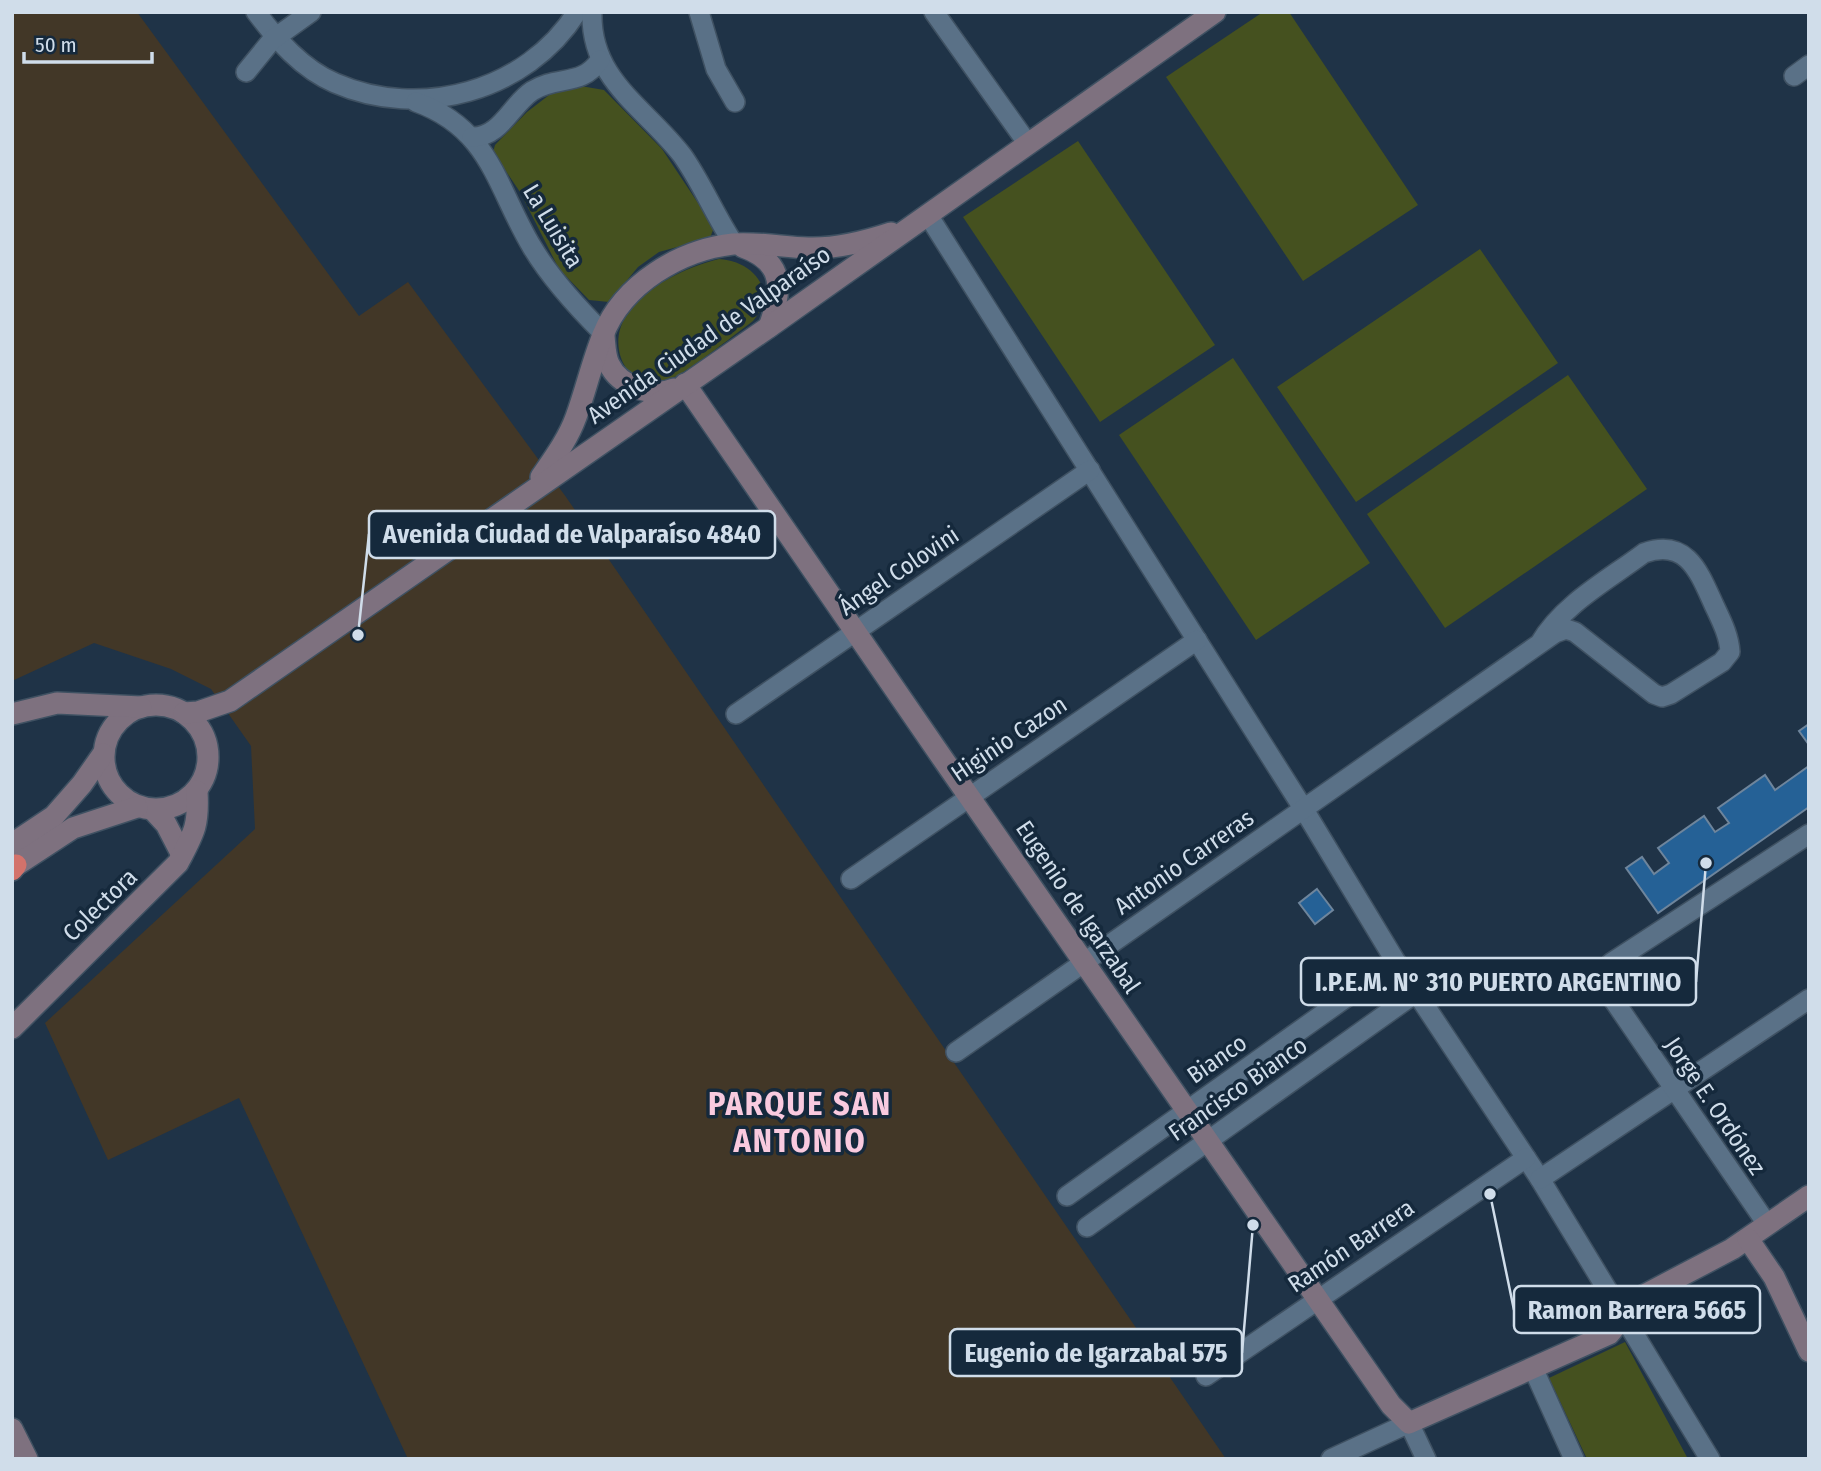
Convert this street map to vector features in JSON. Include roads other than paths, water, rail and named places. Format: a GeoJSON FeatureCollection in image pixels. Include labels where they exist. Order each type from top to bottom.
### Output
{"type":"FeatureCollection","features":[{"type":"Feature","properties":{"kind":"main road","name":"Avenida Ciudad de Valparaíso"},"geometry":{"type":"LineString","coordinates":[[184,713],[198,712],[230,701],[769,327],[1215,12]]}},
{"type":"Feature","properties":{"kind":"main road","name":"Avenida Ciudad de Valparaíso"},"geometry":{"type":"LineString","coordinates":[[535,488],[561,448],[575,419],[603,333],[634,289],[656,273],[686,256],[734,244],[834,247],[867,241],[920,220]]}},
{"type":"Feature","properties":{"kind":"main road"},"geometry":{"type":"LineString","coordinates":[[734,244],[762,255],[773,268],[779,283],[769,327]]}},
{"type":"Feature","properties":{"kind":"main road"},"geometry":{"type":"LineString","coordinates":[[603,333],[610,366],[628,383],[643,391],[665,393],[685,384]]}},
{"type":"Feature","properties":{"kind":"main road","name":"Eugenio de Igarzabal"},"geometry":{"type":"LineString","coordinates":[[685,384],[1391,1405],[1409,1423]]}},
{"type":"Feature","properties":{"kind":"main road","name":"Avenida Ciudad de Valparaíso"},"geometry":{"type":"LineString","coordinates":[[206,743],[218,717],[230,701]]}},
{"type":"Feature","properties":{"kind":"main road"},"geometry":{"type":"LineString","coordinates":[[12,714],[57,703],[73,702],[89,705],[157,704],[173,707],[194,721],[206,743],[209,760],[205,776],[197,790],[185,802],[169,809],[145,808],[73,828],[13,862]]}},
{"type":"Feature","properties":{"kind":"main road"},"geometry":{"type":"LineString","coordinates":[[89,705],[100,722],[105,746],[105,770],[111,786],[122,798],[145,808],[166,824],[182,855]]}},
{"type":"Feature","properties":{"kind":"main road"},"geometry":{"type":"LineString","coordinates":[[13,862],[82,784],[105,746],[114,724],[126,713],[141,706]]}},
{"type":"Feature","properties":{"kind":"main road","name":"Colectora"},"geometry":{"type":"LineString","coordinates":[[12,1027],[164,879],[195,833],[199,815],[197,790]]}},
{"type":"Feature","properties":{"kind":"main road"},"geometry":{"type":"LineString","coordinates":[[1409,1423],[1609,1334],[1615,1329],[1621,1311],[1634,1300],[1732,1250],[1809,1196]]}},
{"type":"Feature","properties":{"kind":"main road"},"geometry":{"type":"LineString","coordinates":[[1748,1238],[1774,1277],[1809,1351]]}},
{"type":"Feature","properties":{"kind":"main road"},"geometry":{"type":"LineString","coordinates":[[12,1429],[27,1459]]}},
{"type":"Feature","properties":{"kind":"street","name":"La Luisita"},"geometry":{"type":"LineString","coordinates":[[256,12],[276,38],[299,59],[333,82],[387,98],[409,99],[469,93],[523,68],[540,55],[577,12]]}},
{"type":"Feature","properties":{"kind":"street"},"geometry":{"type":"LineString","coordinates":[[246,72],[276,38],[311,12]]}},
{"type":"Feature","properties":{"kind":"street"},"geometry":{"type":"LineString","coordinates":[[592,12],[594,39],[600,60],[618,87],[657,125],[682,155],[734,244]]}},
{"type":"Feature","properties":{"kind":"street"},"geometry":{"type":"LineString","coordinates":[[699,12],[716,69],[735,102]]}},
{"type":"Feature","properties":{"kind":"street"},"geometry":{"type":"LineString","coordinates":[[934,12],[1028,144]]}},
{"type":"Feature","properties":{"kind":"street"},"geometry":{"type":"LineString","coordinates":[[559,34],[580,31],[594,39]]}},
{"type":"Feature","properties":{"kind":"street"},"geometry":{"type":"LineString","coordinates":[[469,93],[457,106],[456,115],[465,131],[479,138],[495,129],[530,92],[543,85],[582,77],[600,60]]}},
{"type":"Feature","properties":{"kind":"street","name":"La Luisita"},"geometry":{"type":"LineString","coordinates":[[409,99],[435,109],[465,131],[491,164],[532,247],[565,293],[603,333]]}},
{"type":"Feature","properties":{"kind":"street"},"geometry":{"type":"LineString","coordinates":[[920,220],[1090,470],[1303,808],[1396,962],[1540,1179],[1710,1459]]}},
{"type":"Feature","properties":{"kind":"street","name":"Ángel Colovini"},"geometry":{"type":"LineString","coordinates":[[736,714],[1090,470]]}},
{"type":"Feature","properties":{"kind":"street"},"geometry":{"type":"LineString","coordinates":[[1659,548],[1673,550],[1688,559],[1700,574],[1726,631],[1730,652],[1722,662],[1662,697],[1654,694],[1575,632],[1566,629],[1540,643],[1550,625],[1566,610],[1644,553],[1659,548]]}},
{"type":"Feature","properties":{"kind":"street","name":"Higinio Cazon"},"geometry":{"type":"LineString","coordinates":[[850,879],[1197,640]]}},
{"type":"Feature","properties":{"kind":"street","name":"Antonio Carreras"},"geometry":{"type":"LineString","coordinates":[[956,1052],[1540,643]]}},
{"type":"Feature","properties":{"kind":"street","name":"Jorge E. Ordónez"},"geometry":{"type":"LineString","coordinates":[[1767,1224],[1606,989],[1605,978],[1611,963],[1809,834]]}},
{"type":"Feature","properties":{"kind":"street","name":"Bianco"},"geometry":{"type":"LineString","coordinates":[[1067,1196],[1396,962]]}},
{"type":"Feature","properties":{"kind":"street","name":"Francisco Bianco"},"geometry":{"type":"LineString","coordinates":[[1087,1227],[1417,992]]}},
{"type":"Feature","properties":{"kind":"street"},"geometry":{"type":"LineString","coordinates":[[1540,1179],[1809,999]]}},
{"type":"Feature","properties":{"kind":"street","name":"Ramón Barrera"},"geometry":{"type":"LineString","coordinates":[[1206,1376],[1526,1158]]}},
{"type":"Feature","properties":{"kind":"street"},"geometry":{"type":"LineString","coordinates":[[1533,1368],[1574,1459]]}},
{"type":"Feature","properties":{"kind":"street"},"geometry":{"type":"LineString","coordinates":[[1331,1459],[1409,1423]]}},
{"type":"Feature","properties":{"kind":"street","name":"Eugenio de Igarzabal"},"geometry":{"type":"LineString","coordinates":[[1409,1423],[1426,1459]]}},
{"type":"Feature","properties":{"kind":"place","name":"Avenida Ciudad de Valparaíso 4840"},"geometry":{"type":"Point","coordinates":[358,635]}},
{"type":"Feature","properties":{"kind":"place","name":"I.P.E.M. N° 310 PUERTO ARGENTINO"},"geometry":{"type":"Point","coordinates":[1706,863]}},
{"type":"Feature","properties":{"kind":"place","name":"Ramon Barrera 5665"},"geometry":{"type":"Point","coordinates":[1490,1194]}},
{"type":"Feature","properties":{"kind":"place","name":"Eugenio de Igarzabal 575"},"geometry":{"type":"Point","coordinates":[1253,1225]}},
{"type":"Feature","properties":{"kind":"district","name":"PARQUE SAN ANTONIO"},"geometry":{"type":"Point","coordinates":[800,1122]}}]}
